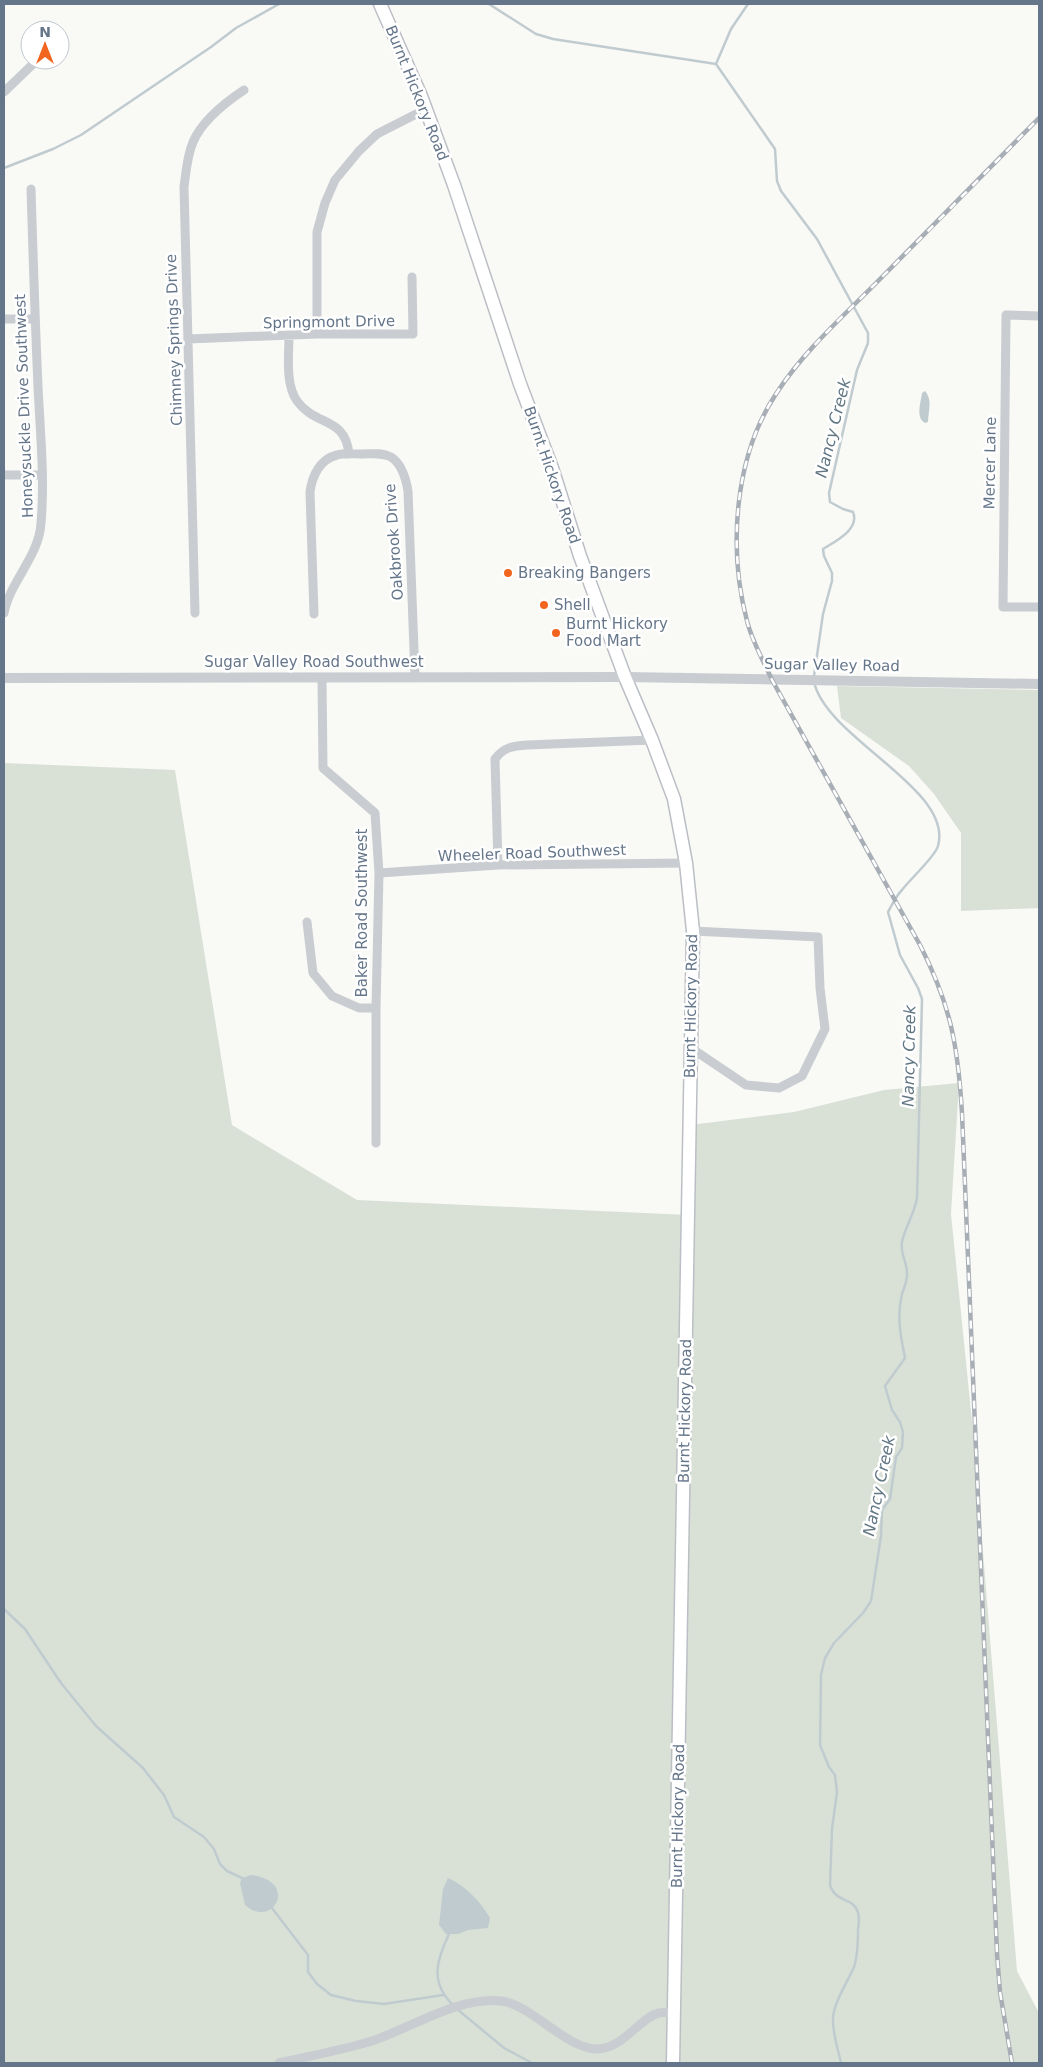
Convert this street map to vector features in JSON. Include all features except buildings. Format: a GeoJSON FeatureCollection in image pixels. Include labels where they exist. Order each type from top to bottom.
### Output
{"type":"FeatureCollection","features":[{"type":"Feature","properties":{"kind":"main road","name":"Burnt Hickory Road"},"geometry":{"type":"LineString","coordinates":[[380,4],[426,109],[454,185],[520,384],[552,468],[580,556],[625,677],[652,740],[674,799],[686,864],[692,931],[691,1048],[674,2063]]}},
{"type":"Feature","properties":{"kind":"street"},"geometry":{"type":"LineString","coordinates":[[4,92],[27,70]]}},
{"type":"Feature","properties":{"kind":"street","name":"Chimney Springs Drive"},"geometry":{"type":"LineString","coordinates":[[195,612],[184,187],[187,164],[194,140],[212,116],[226,102],[244,90]]}},
{"type":"Feature","properties":{"kind":"street"},"geometry":{"type":"LineString","coordinates":[[317,334],[317,232],[325,203],[335,180],[359,151],[377,134],[426,109]]}},
{"type":"Feature","properties":{"kind":"street","name":"Honeysuckle Drive Southwest"},"geometry":{"type":"LineString","coordinates":[[4,613],[13,588],[39,539],[42,524],[42,475],[31,188]]}},
{"type":"Feature","properties":{"kind":"street","name":"Springmont Drive"},"geometry":{"type":"LineString","coordinates":[[188,339],[317,334],[413,334],[412,277]]}},
{"type":"Feature","properties":{"kind":"street","name":"Mercer Lane"},"geometry":{"type":"LineString","coordinates":[[1039,316],[1006,315],[1002,607],[1039,607]]}},
{"type":"Feature","properties":{"kind":"street"},"geometry":{"type":"LineString","coordinates":[[4,319],[35,319]]}},
{"type":"Feature","properties":{"kind":"street"},"geometry":{"type":"LineString","coordinates":[[289,335],[290,378],[297,400],[308,413],[339,429],[347,441],[348,454]]}},
{"type":"Feature","properties":{"kind":"street","name":"Oakbrook Drive"},"geometry":{"type":"LineString","coordinates":[[314,614],[311,480],[320,466],[337,454],[380,453],[392,458],[398,464],[405,478],[408,491],[415,676]]}},
{"type":"Feature","properties":{"kind":"street"},"geometry":{"type":"LineString","coordinates":[[4,476],[42,475]]}},
{"type":"Feature","properties":{"kind":"street","name":"Sugar Valley Road Southwest"},"geometry":{"type":"LineString","coordinates":[[4,678],[625,677]]}},
{"type":"Feature","properties":{"kind":"street","name":"Sugar Valley Road"},"geometry":{"type":"LineString","coordinates":[[625,677],[1039,684]]}},
{"type":"Feature","properties":{"kind":"street","name":"Baker Road Southwest"},"geometry":{"type":"LineString","coordinates":[[322,678],[323,768],[375,813],[379,873],[376,1143]]}},
{"type":"Feature","properties":{"kind":"street"},"geometry":{"type":"LineString","coordinates":[[498,865],[495,759],[504,750],[512,746],[652,740]]}},
{"type":"Feature","properties":{"kind":"street","name":"Wheeler Road Southwest"},"geometry":{"type":"LineString","coordinates":[[379,873],[498,865],[686,864]]}},
{"type":"Feature","properties":{"kind":"street"},"geometry":{"type":"LineString","coordinates":[[307,922],[313,973],[332,996],[359,1008],[376,1008]]}},
{"type":"Feature","properties":{"kind":"street"},"geometry":{"type":"LineString","coordinates":[[691,1048],[746,1085],[779,1088],[802,1076],[825,1029],[820,988],[818,937],[692,931]]}},
{"type":"Feature","properties":{"kind":"street"},"geometry":{"type":"LineString","coordinates":[[280,2063],[372,2040],[464,2004],[483,2000],[503,2000],[579,2045],[591,2049],[609,2047],[659,2013],[674,2013]]}},
{"type":"Feature","properties":{"kind":"shaded area"},"geometry":{"type":"Polygon","coordinates":[[[925,391],[929,398],[929,406],[928,422],[925,423],[920,417],[919,409],[922,393],[925,391]]]}},
{"type":"Feature","properties":{"kind":"shaded area"},"geometry":{"type":"Polygon","coordinates":[[[837,686],[1039,690],[1039,908],[961,911],[961,833],[934,794],[909,766],[841,718],[837,686]]]}},
{"type":"Feature","properties":{"kind":"shaded area"},"geometry":{"type":"Polygon","coordinates":[[[4,763],[175,770],[232,1125],[357,1200],[688,1215],[690,1125],[794,1112],[884,1090],[959,1083],[951,1214],[974,1441],[1017,1971],[1039,2013],[1039,2063],[4,2063],[4,763]]]}},
{"type":"Feature","properties":{"kind":"shaded area"},"geometry":{"type":"Polygon","coordinates":[[[251,1875],[266,1879],[275,1886],[278,1894],[277,1902],[265,1912],[255,1911],[245,1905],[240,1883],[242,1878],[251,1875]]]}},
{"type":"Feature","properties":{"kind":"shaded area"},"geometry":{"type":"Polygon","coordinates":[[[448,1878],[467,1890],[482,1906],[490,1918],[488,1928],[468,1930],[458,1934],[446,1934],[439,1925],[443,1889],[448,1878]]]}},
{"type":"Feature","properties":{"kind":"waterway"},"geometry":{"type":"LineString","coordinates":[[4,168],[53,149],[81,135],[236,28],[279,4]]}},
{"type":"Feature","properties":{"kind":"waterway"},"geometry":{"type":"LineString","coordinates":[[489,4],[536,34],[553,39],[716,64]]}},
{"type":"Feature","properties":{"kind":"waterway","name":"Nancy Creek"},"geometry":{"type":"LineString","coordinates":[[716,64],[731,29],[748,4]]}},
{"type":"Feature","properties":{"kind":"waterway","name":"Nancy Creek"},"geometry":{"type":"LineString","coordinates":[[716,64],[775,149],[777,181],[781,191],[817,239],[868,333],[868,343],[857,370],[829,493],[830,502],[853,512],[854,518],[853,524],[846,534],[823,549],[824,556],[832,573],[832,581],[823,614],[814,676]]}},
{"type":"Feature","properties":{"kind":"waterway","name":"Nancy Creek"},"geometry":{"type":"LineString","coordinates":[[814,682],[824,703],[841,724],[909,784],[927,804],[938,825],[938,846],[936,851],[900,892],[888,912],[900,955],[922,999],[917,1198],[902,1242],[907,1279],[901,1299],[899,1321],[905,1358],[885,1386],[892,1410],[900,1422],[903,1432],[902,1448],[896,1457],[890,1499],[882,1510],[881,1536],[871,1601],[863,1613],[834,1643],[825,1658],[821,1675],[820,1745],[829,1767],[835,1775],[837,1792],[832,1829],[830,1885],[836,1895],[854,1906],[859,1917],[854,1967],[839,1998],[833,2017],[834,2034],[841,2063]]}},
{"type":"Feature","properties":{"kind":"waterway"},"geometry":{"type":"LineString","coordinates":[[4,1609],[25,1629],[61,1683],[96,1726],[143,1768],[164,1795],[174,1817],[204,1837],[214,1849],[220,1864],[227,1871],[242,1878]]}},
{"type":"Feature","properties":{"kind":"waterway"},"geometry":{"type":"LineString","coordinates":[[272,1908],[308,1955],[308,1972],[317,1984],[331,1995],[356,2001],[384,2004],[443,1995]]}},
{"type":"Feature","properties":{"kind":"waterway"},"geometry":{"type":"LineString","coordinates":[[449,1934],[438,1963],[438,1980],[446,1997],[453,2005]]}},
{"type":"Feature","properties":{"kind":"waterway"},"geometry":{"type":"LineString","coordinates":[[457,2009],[504,2048],[532,2063]]}},
{"type":"Feature","properties":{"kind":"railway"},"geometry":{"type":"LineString","coordinates":[[1012,2063],[1000,1992],[997,1954],[962,1113],[955,1046],[946,1007],[931,967],[772,680],[755,643],[747,621],[741,593],[737,534],[743,475],[751,446],[762,419],[787,378],[827,332],[1039,118]]}},
{"type":"Feature","properties":{"kind":"place","name":"Breaking Bangers"},"geometry":{"type":"Point","coordinates":[508,573]}},
{"type":"Feature","properties":{"kind":"place","name":"Shell"},"geometry":{"type":"Point","coordinates":[544,605]}},
{"type":"Feature","properties":{"kind":"place","name":"Burnt Hickory Food Mart"},"geometry":{"type":"Point","coordinates":[556,633]}}]}
